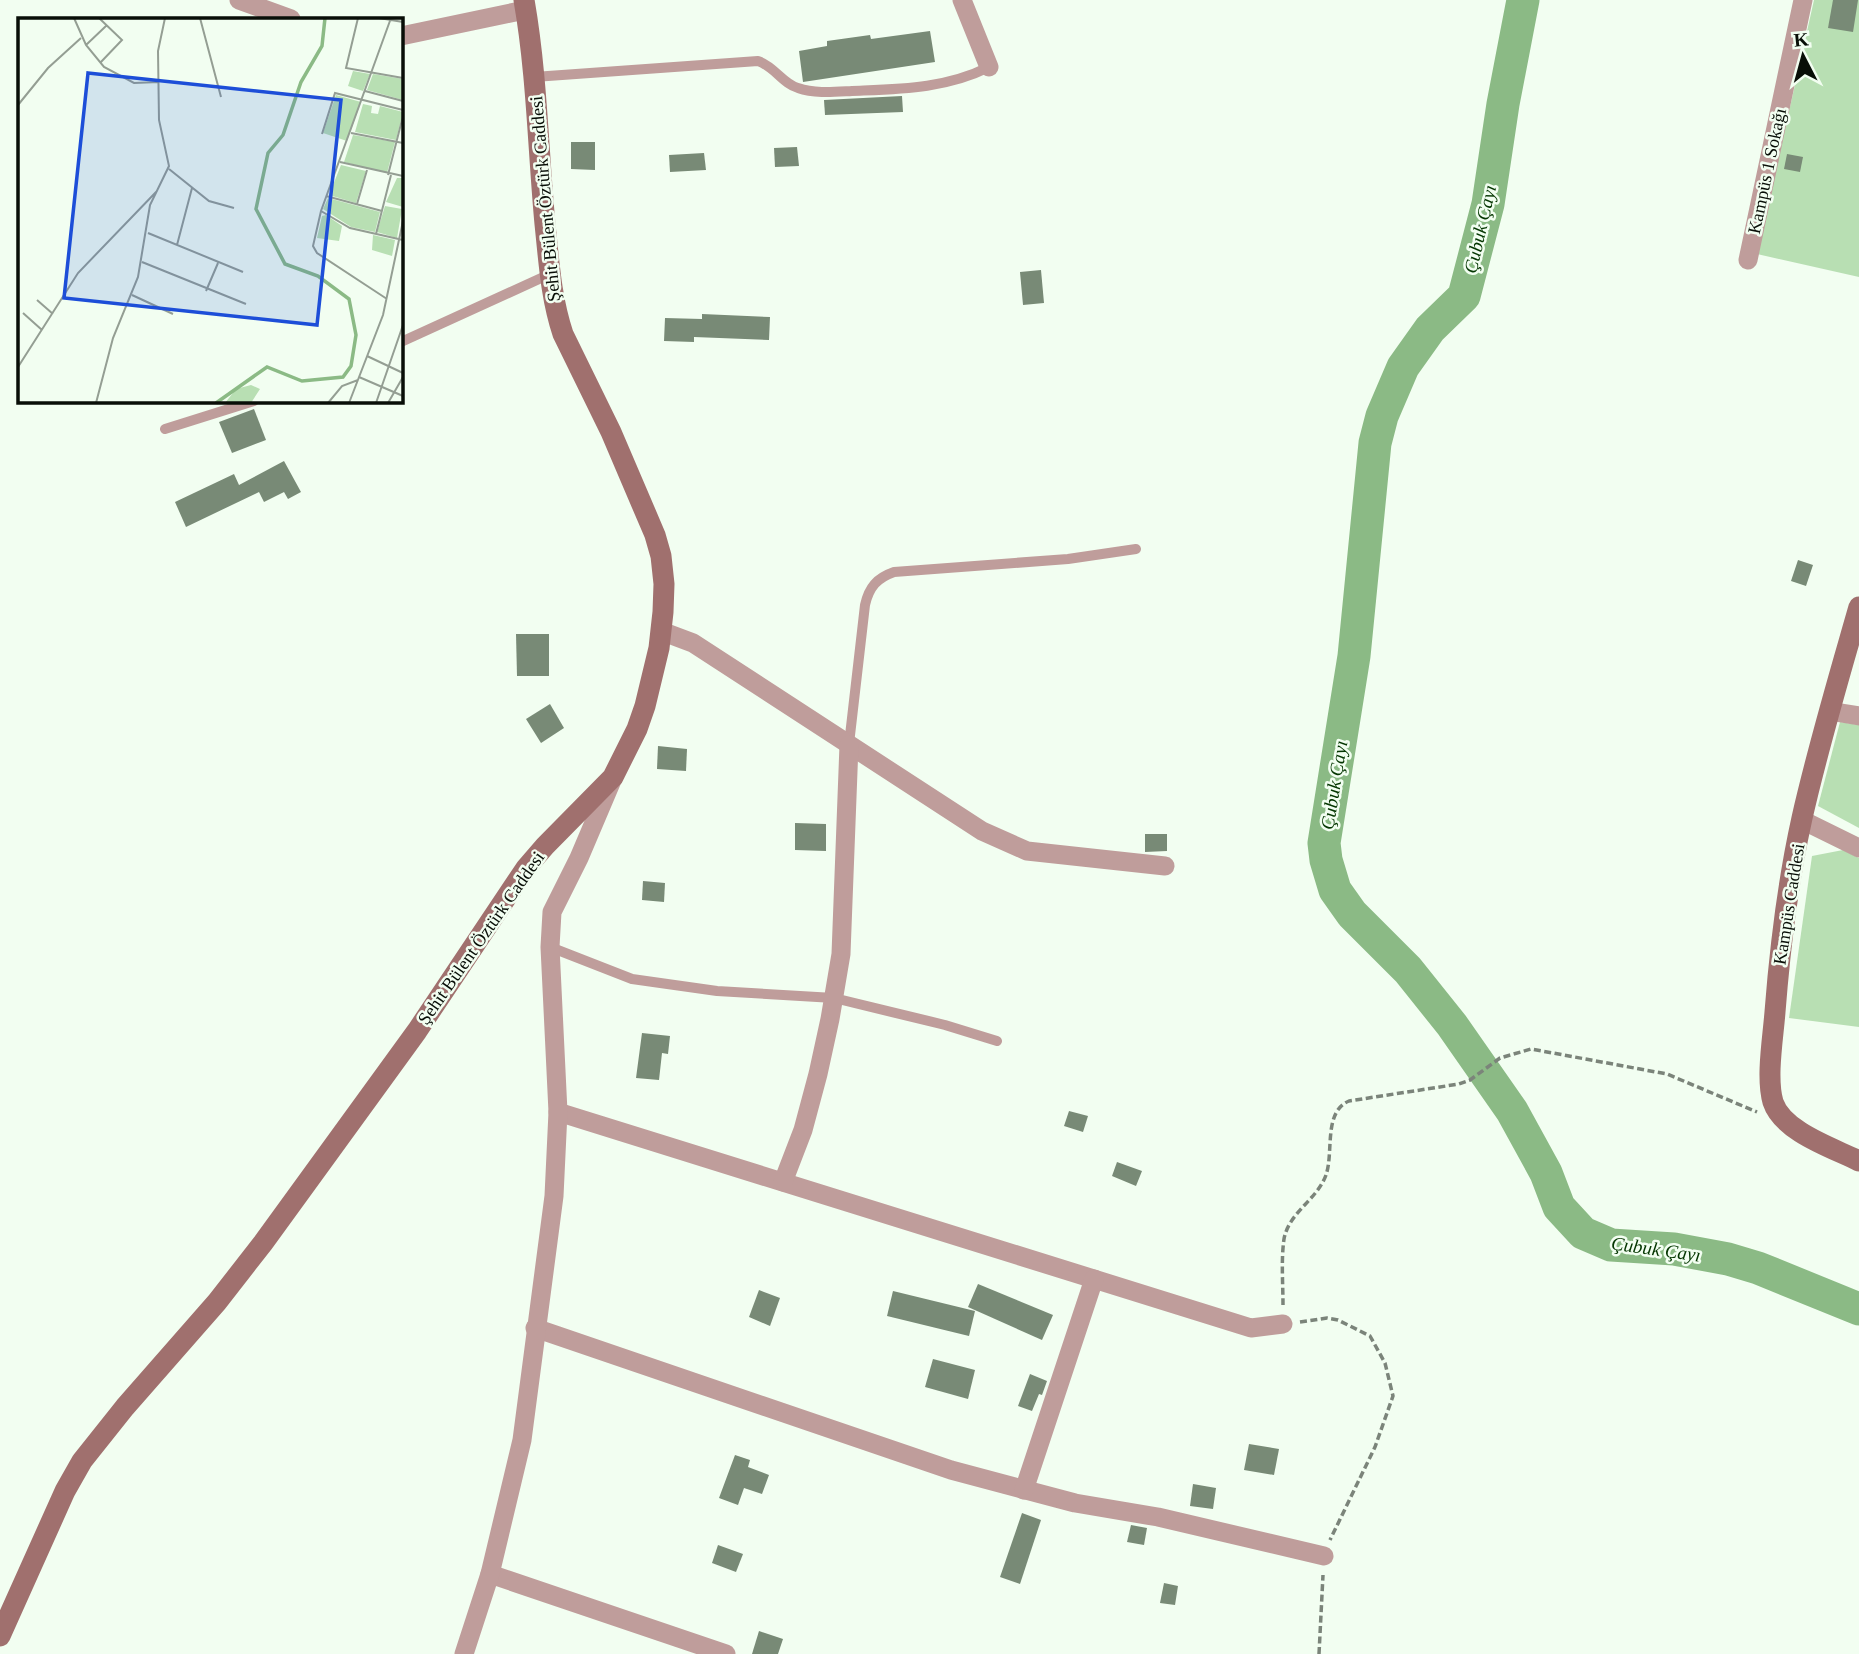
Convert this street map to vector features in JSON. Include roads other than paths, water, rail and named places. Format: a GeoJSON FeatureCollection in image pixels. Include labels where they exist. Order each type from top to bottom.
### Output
{"type":"FeatureCollection","features":[{"type":"Feature","properties":{"kind":"street"},"geometry":{"type":"LineString","coordinates":[[239,0],[288,18]]}},
{"type":"Feature","properties":{"kind":"street"},"geometry":{"type":"LineString","coordinates":[[962,0],[989,67]]}},
{"type":"Feature","properties":{"kind":"street","name":"Kampüs 1 Sokağı"},"geometry":{"type":"LineString","coordinates":[[1748,260],[1803,0]]}},
{"type":"Feature","properties":{"kind":"street"},"geometry":{"type":"LineString","coordinates":[[402,36],[524,5]]}},
{"type":"Feature","properties":{"kind":"street","name":"Şehit Bülent Öztürk Caddesi"},"geometry":{"type":"LineString","coordinates":[[0,1636],[65,1491],[82,1461],[125,1406],[218,1302],[263,1243],[417,1031],[526,868],[552,838],[614,777],[645,706],[661,631],[664,584],[661,556],[655,535],[611,432],[563,334],[556,313],[540,184],[534,77],[524,5]]}},
{"type":"Feature","properties":{"kind":"street","name":"Kampüs Caddesi"},"geometry":{"type":"LineString","coordinates":[[1859,607],[1802,820],[1780,958],[1771,1081],[1773,1102],[1782,1118],[1803,1134],[1859,1161]]}},
{"type":"Feature","properties":{"kind":"street"},"geometry":{"type":"LineString","coordinates":[[661,631],[693,643],[982,831],[1027,851],[1165,866]]}},
{"type":"Feature","properties":{"kind":"street"},"geometry":{"type":"LineString","coordinates":[[1829,711],[1859,716]]}},
{"type":"Feature","properties":{"kind":"street"},"geometry":{"type":"LineString","coordinates":[[783,1182],[803,1130],[834,998],[841,954],[849,745]]}},
{"type":"Feature","properties":{"kind":"street"},"geometry":{"type":"LineString","coordinates":[[464,1654],[490,1574],[522,1440],[554,1196],[558,1112],[550,947],[552,912],[614,777]]}},
{"type":"Feature","properties":{"kind":"street"},"geometry":{"type":"LineString","coordinates":[[1802,820],[1859,848]]}},
{"type":"Feature","properties":{"kind":"street"},"geometry":{"type":"LineString","coordinates":[[558,1112],[1251,1328],[1283,1324]]}},
{"type":"Feature","properties":{"kind":"street"},"geometry":{"type":"LineString","coordinates":[[1024,1490],[1094,1279]]}},
{"type":"Feature","properties":{"kind":"street"},"geometry":{"type":"LineString","coordinates":[[535,1328],[951,1471],[1075,1503],[1158,1517],[1324,1556]]}},
{"type":"Feature","properties":{"kind":"street"},"geometry":{"type":"LineString","coordinates":[[490,1574],[726,1654]]}},
{"type":"Feature","properties":{"kind":"lane"},"geometry":{"type":"LineString","coordinates":[[534,77],[758,61],[771,67],[795,88],[818,92],[918,89],[970,76],[989,67]]}},
{"type":"Feature","properties":{"kind":"lane"},"geometry":{"type":"LineString","coordinates":[[402,342],[550,274]]}},
{"type":"Feature","properties":{"kind":"lane"},"geometry":{"type":"LineString","coordinates":[[164,429],[251,402]]}},
{"type":"Feature","properties":{"kind":"lane"},"geometry":{"type":"LineString","coordinates":[[849,745],[865,605],[867,595],[878,580],[894,572],[1068,559],[1136,549]]}},
{"type":"Feature","properties":{"kind":"lane"},"geometry":{"type":"LineString","coordinates":[[550,947],[632,979],[717,991],[834,998],[946,1025],[997,1041]]}},
{"type":"Feature","properties":{"kind":"waterway","name":"Çubuk Çayı"},"geometry":{"type":"LineString","coordinates":[[1523,0],[1503,104],[1488,204],[1464,296],[1430,329],[1403,367],[1382,416],[1375,443],[1354,656],[1324,843],[1326,860],[1335,890],[1352,914],[1408,970],[1452,1025],[1512,1111],[1546,1173],[1559,1207],[1583,1233],[1611,1245],[1674,1249],[1728,1259],[1758,1268],[1859,1309]]}}]}
